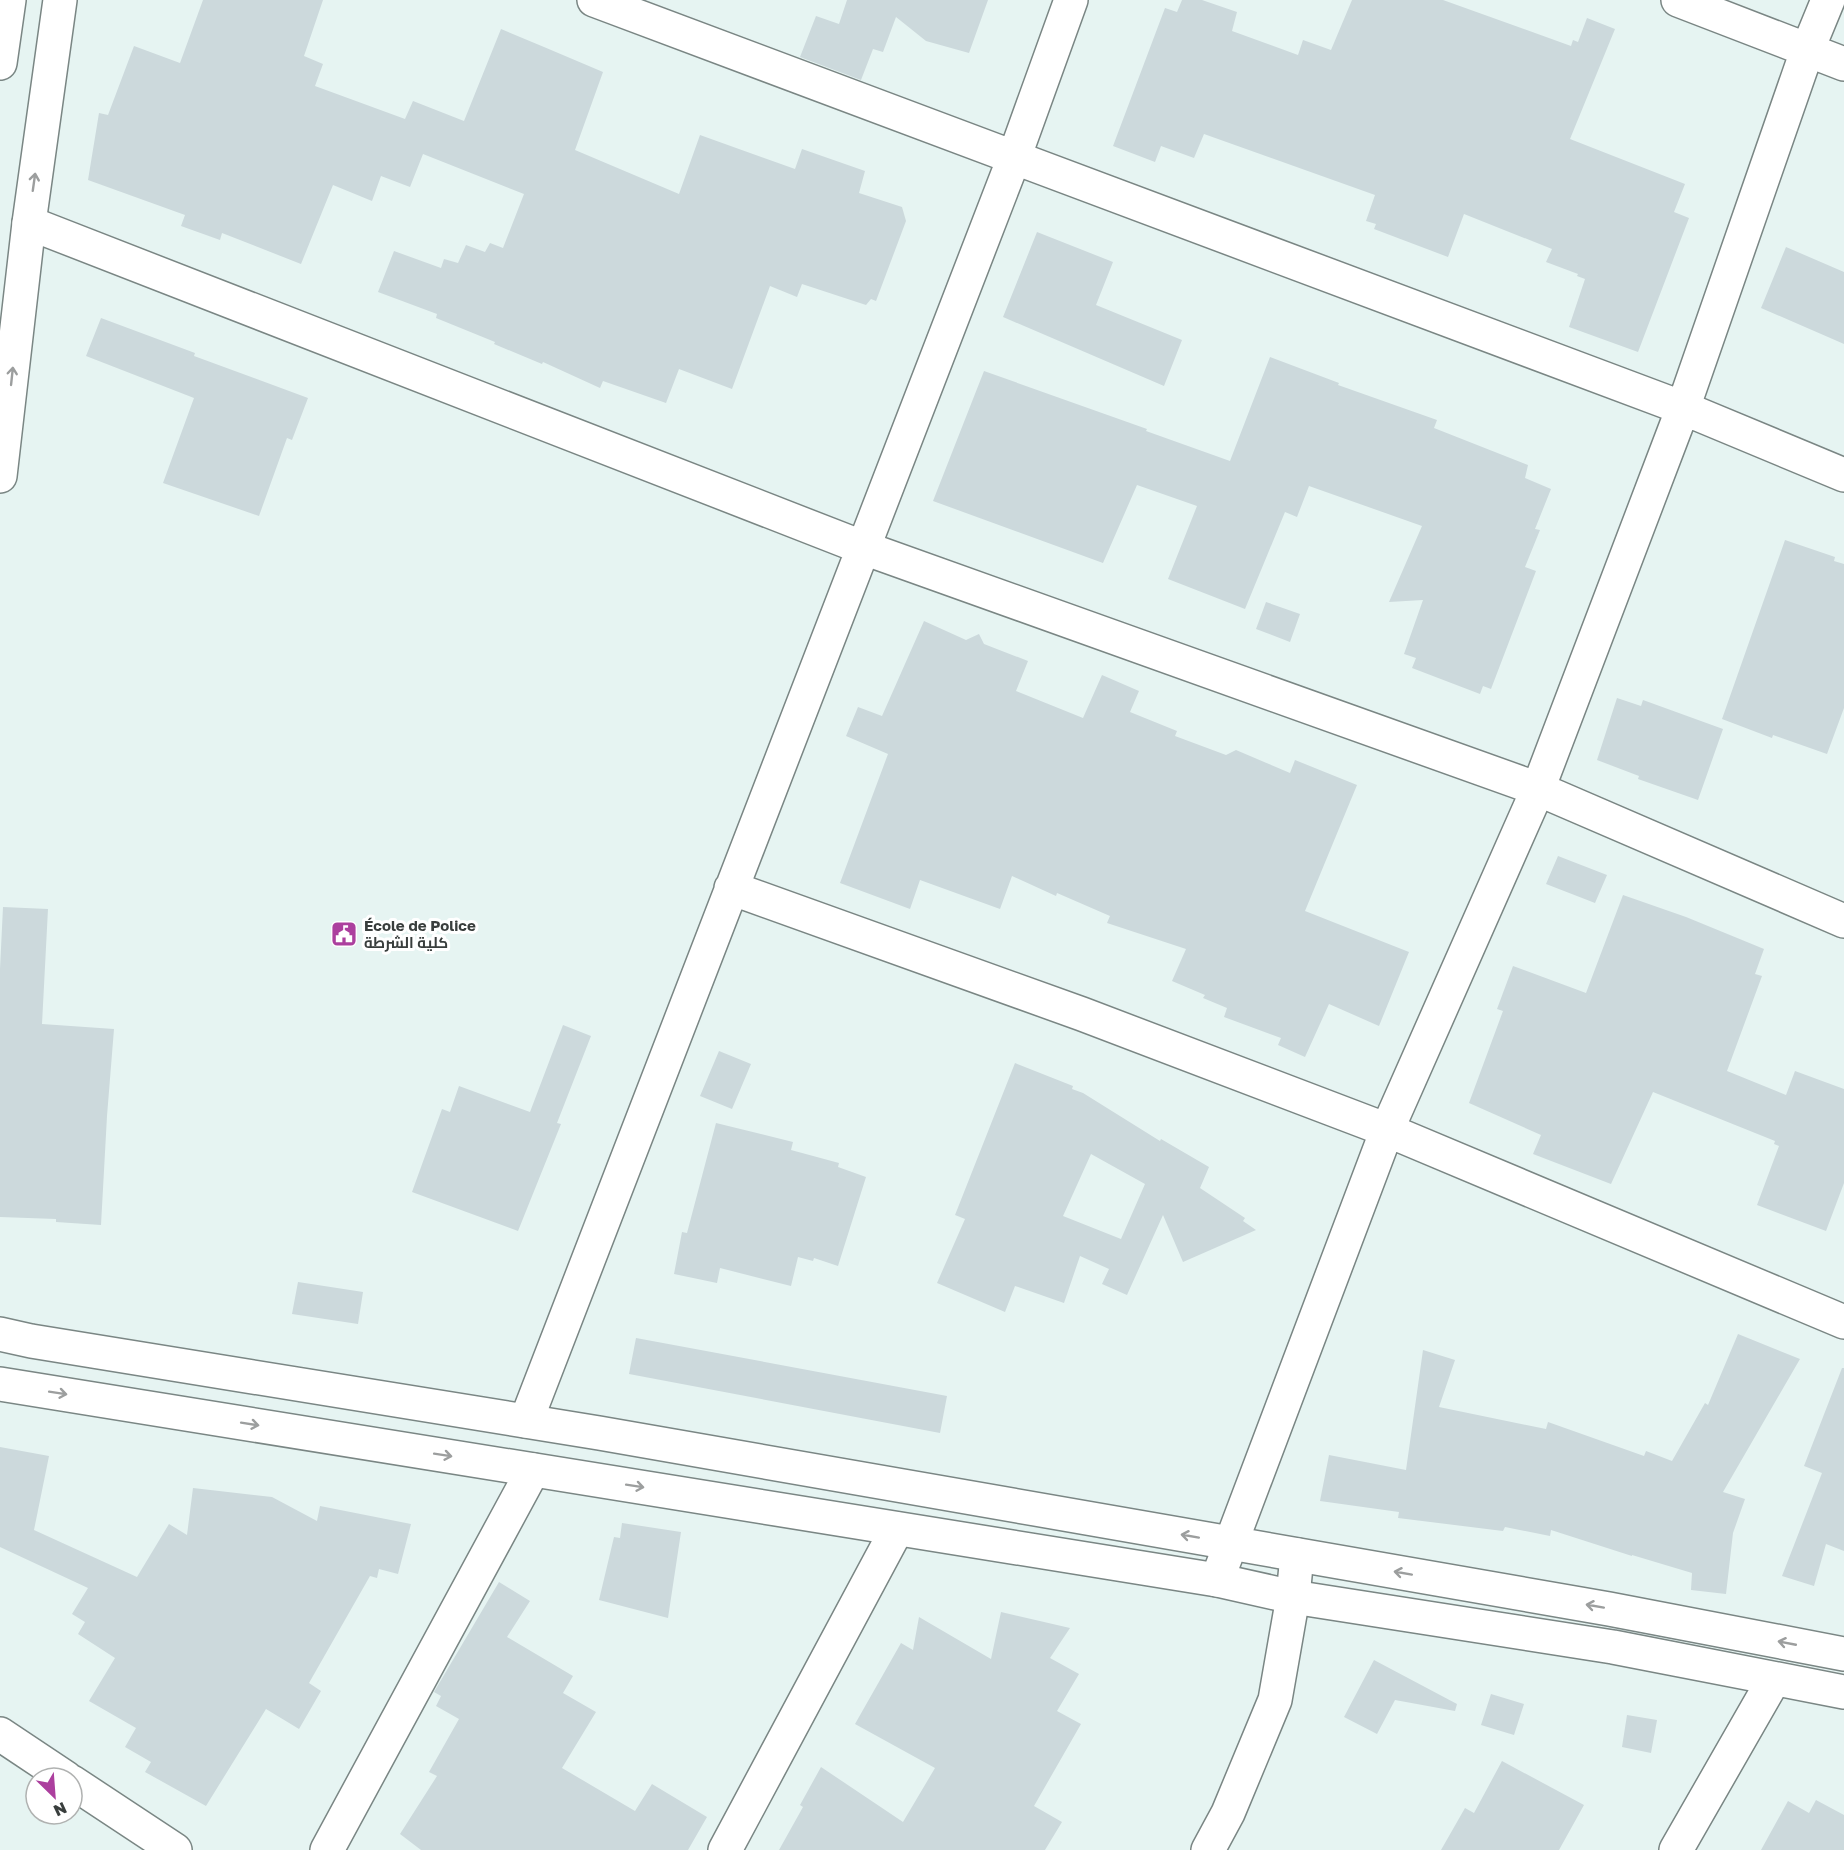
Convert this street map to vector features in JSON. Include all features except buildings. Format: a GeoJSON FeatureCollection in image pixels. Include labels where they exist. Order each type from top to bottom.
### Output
{"type":"FeatureCollection","features":[{"type":"Feature","properties":{"kind":"street"},"geometry":{"type":"LineString","coordinates":[[0,63],[9,0]]}},
{"type":"Feature","properties":{"kind":"street"},"geometry":{"type":"LineString","coordinates":[[0,476],[29,223],[60,0]]}},
{"type":"Feature","properties":{"kind":"street"},"geometry":{"type":"LineString","coordinates":[[594,0],[1683,408],[1844,475]]}},
{"type":"Feature","properties":{"kind":"street"},"geometry":{"type":"LineString","coordinates":[[526,1421],[1014,158],[1071,0]]}},
{"type":"Feature","properties":{"kind":"street"},"geometry":{"type":"LineString","coordinates":[[1678,0],[1844,64]]}},
{"type":"Feature","properties":{"kind":"street"},"geometry":{"type":"LineString","coordinates":[[1217,1580],[1387,1130],[1539,789],[1683,408],[1807,51],[1828,0]]}},
{"type":"Feature","properties":{"kind":"street"},"geometry":{"type":"LineString","coordinates":[[29,223],[864,548],[1539,789],[1844,921]]}},
{"type":"Feature","properties":{"kind":"street"},"geometry":{"type":"LineString","coordinates":[[731,888],[1071,1010],[1387,1130],[1844,1322]]}},
{"type":"Feature","properties":{"kind":"street"},"geometry":{"type":"LineString","coordinates":[[0,1334],[31,1341],[526,1421],[1230,1543],[1609,1609],[1844,1654]]}},
{"type":"Feature","properties":{"kind":"street"},"geometry":{"type":"LineString","coordinates":[[0,1384],[1217,1580],[1293,1597],[1612,1647],[1844,1692]]}},
{"type":"Feature","properties":{"kind":"street"},"geometry":{"type":"LineString","coordinates":[[327,1850],[533,1470]]}},
{"type":"Feature","properties":{"kind":"street"},"geometry":{"type":"LineString","coordinates":[[724,1850],[897,1529]]}},
{"type":"Feature","properties":{"kind":"street"},"geometry":{"type":"LineString","coordinates":[[1208,1850],[1228,1812],[1275,1700],[1293,1597],[1297,1555]]}},
{"type":"Feature","properties":{"kind":"street"},"geometry":{"type":"LineString","coordinates":[[1676,1850],[1774,1678]]}},
{"type":"Feature","properties":{"kind":"street"},"geometry":{"type":"LineString","coordinates":[[0,1734],[48,1766]]}},
{"type":"Feature","properties":{"kind":"street"},"geometry":{"type":"LineString","coordinates":[[84,1790],[175,1850]]}},
{"type":"Feature","properties":{"kind":"place","name":"École de Police كلية الشرطة"},"geometry":{"type":"Point","coordinates":[344,934]}}]}
